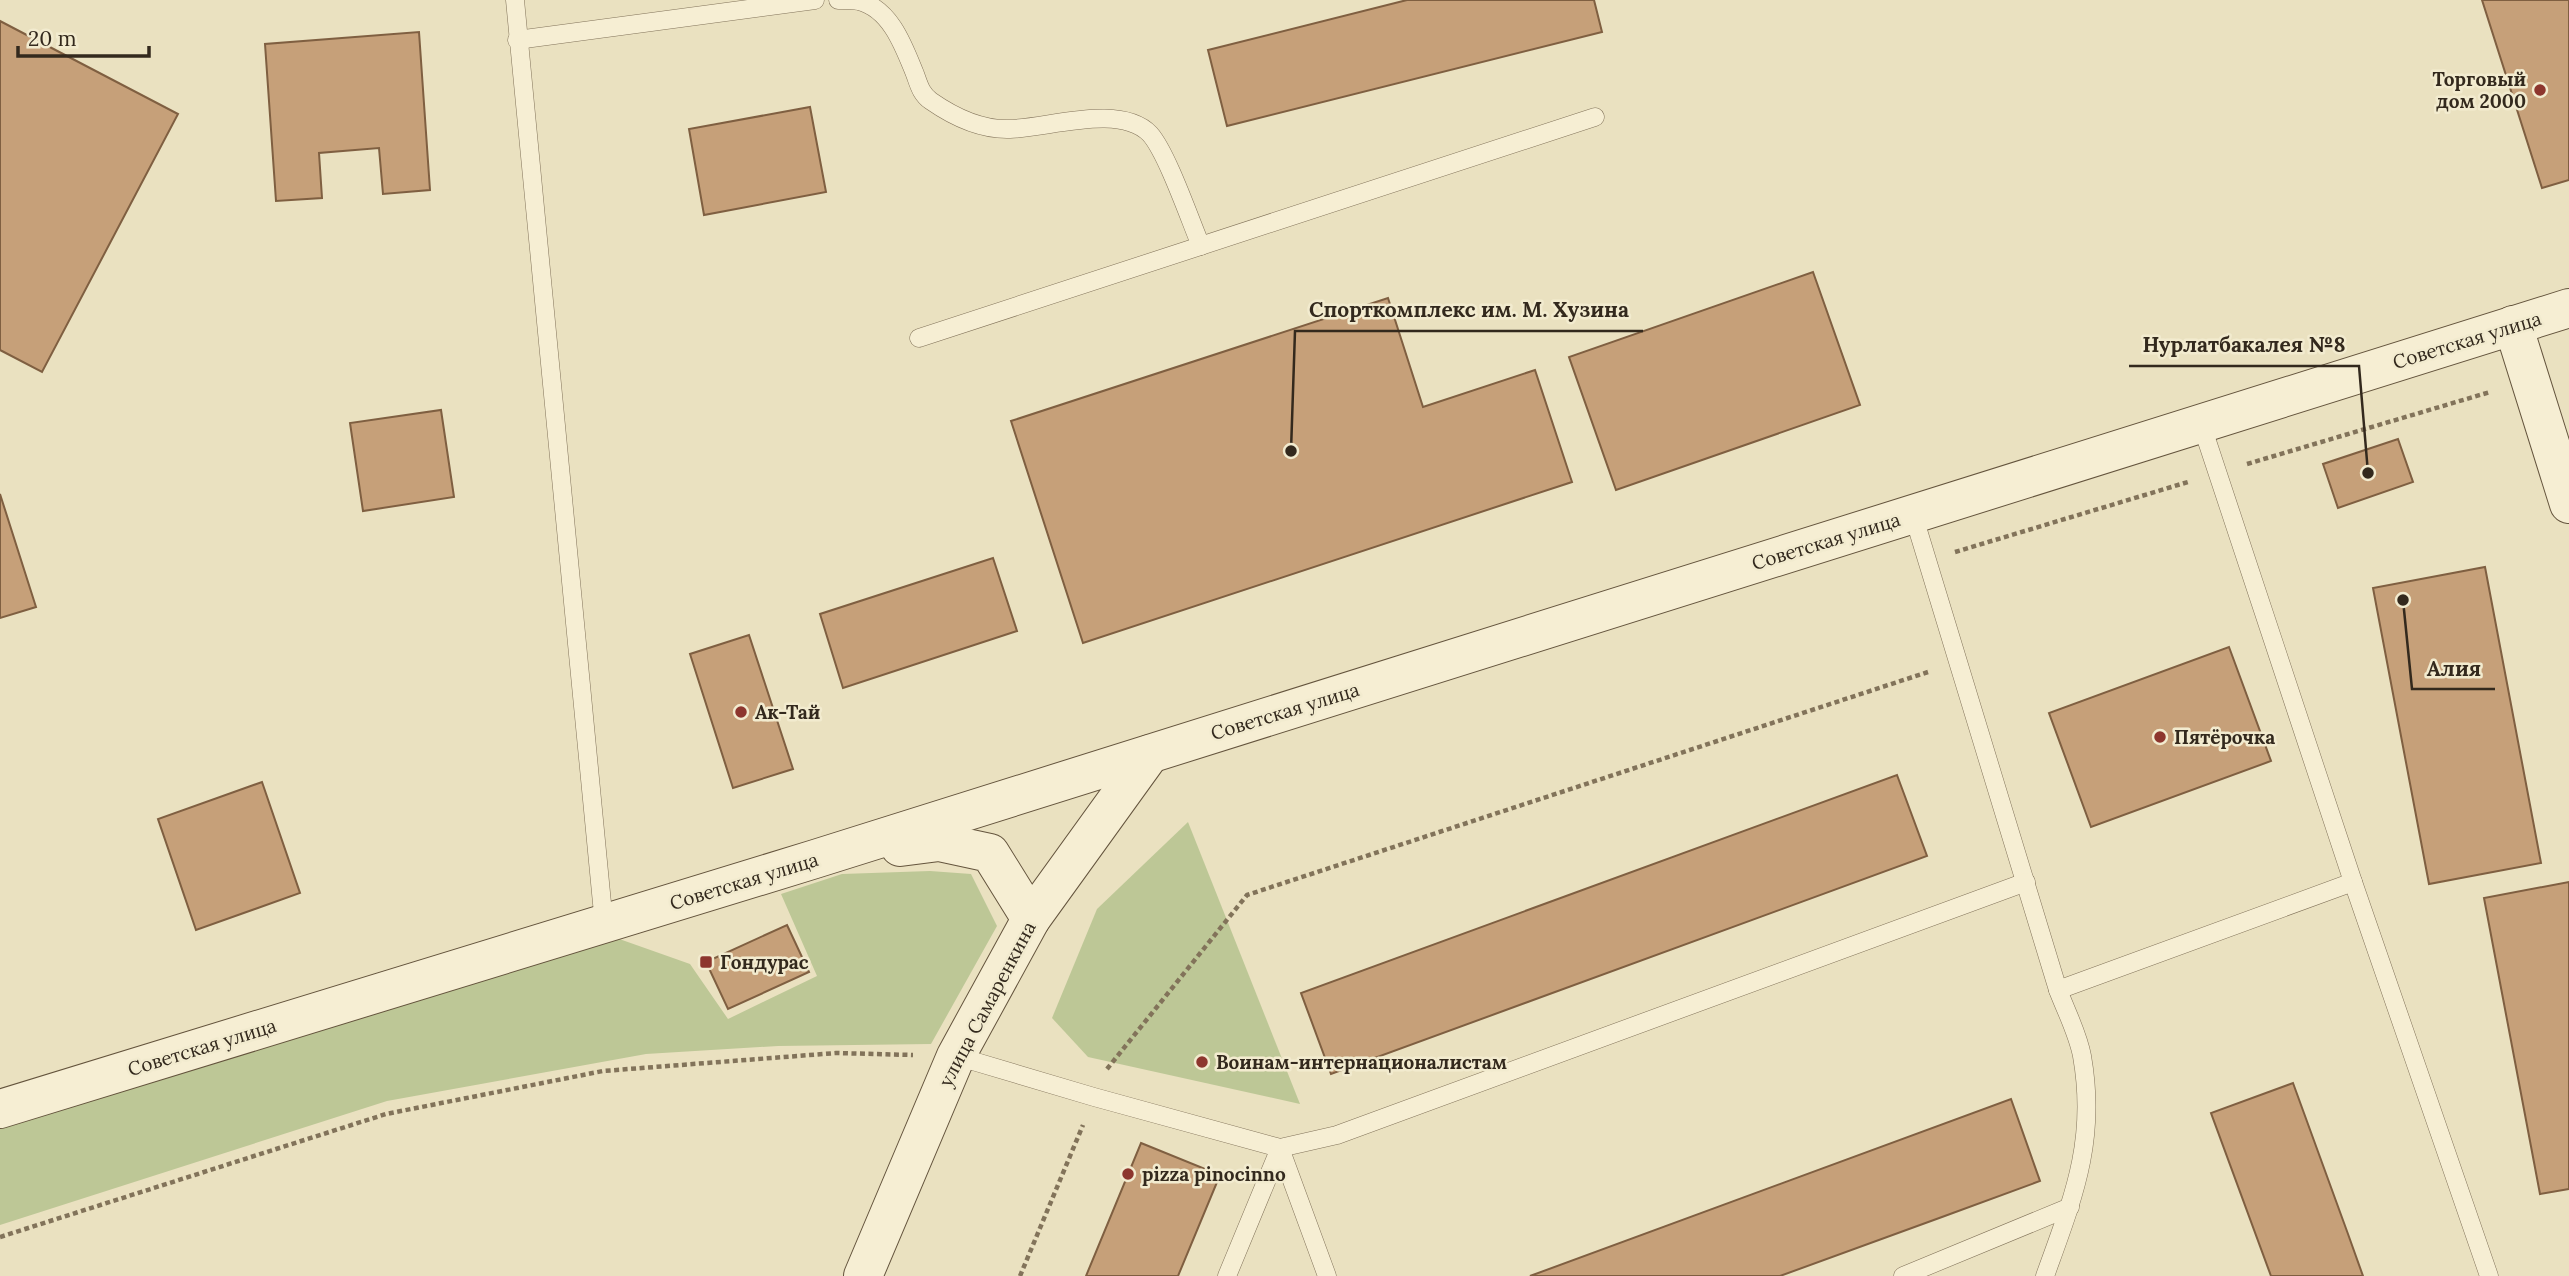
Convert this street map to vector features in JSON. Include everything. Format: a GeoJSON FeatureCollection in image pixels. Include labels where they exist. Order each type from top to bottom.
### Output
{"type":"FeatureCollection","features":[{"type":"Feature","properties":{"kind":"main road","name":"Советская улица"},"geometry":{"type":"LineString","coordinates":[[0,1109],[815,859],[2569,308]]}},
{"type":"Feature","properties":{"kind":"main road"},"geometry":{"type":"LineString","coordinates":[[2513,325],[2569,504]]}},
{"type":"Feature","properties":{"kind":"main road","name":"улица Самаренкина"},"geometry":{"type":"LineString","coordinates":[[863,1276],[956,1056],[1031,919],[1150,754]]}},
{"type":"Feature","properties":{"kind":"main road"},"geometry":{"type":"LineString","coordinates":[[815,859],[939,842],[990,853],[1031,919]]}},
{"type":"Feature","properties":{"kind":"lane"},"geometry":{"type":"LineString","coordinates":[[515,0],[604,924]]}},
{"type":"Feature","properties":{"kind":"lane"},"geometry":{"type":"LineString","coordinates":[[517,40],[815,0]]}},
{"type":"Feature","properties":{"kind":"lane"},"geometry":{"type":"LineString","coordinates":[[838,0],[860,1],[886,16],[906,53],[923,96],[952,115],[975,124],[1008,130],[1111,118],[1135,124],[1150,134],[1160,150],[1202,246]]}},
{"type":"Feature","properties":{"kind":"lane"},"geometry":{"type":"LineString","coordinates":[[919,338],[1595,117]]}},
{"type":"Feature","properties":{"kind":"lane"},"geometry":{"type":"LineString","coordinates":[[2201,423],[2353,883],[2489,1276]]}},
{"type":"Feature","properties":{"kind":"lane"},"geometry":{"type":"LineString","coordinates":[[1913,514],[2058,990],[2081,1054],[2088,1105],[2084,1156],[2070,1207],[2045,1276]]}},
{"type":"Feature","properties":{"kind":"lane"},"geometry":{"type":"LineString","coordinates":[[956,1056],[1280,1148],[1337,1135],[2026,882]]}},
{"type":"Feature","properties":{"kind":"lane"},"geometry":{"type":"LineString","coordinates":[[2058,990],[2353,883]]}},
{"type":"Feature","properties":{"kind":"lane"},"geometry":{"type":"LineString","coordinates":[[1227,1276],[1280,1148]]}},
{"type":"Feature","properties":{"kind":"lane"},"geometry":{"type":"LineString","coordinates":[[1280,1148],[1327,1276]]}},
{"type":"Feature","properties":{"kind":"lane"},"geometry":{"type":"LineString","coordinates":[[1903,1276],[2070,1207]]}},
{"type":"Feature","properties":{"kind":"path"},"geometry":{"type":"LineString","coordinates":[[1020,1276],[1102,1074],[1247,895],[1959,662]]}},
{"type":"Feature","properties":{"kind":"path"},"geometry":{"type":"LineString","coordinates":[[0,1237],[386,1114],[603,1071],[836,1053],[956,1056]]}},
{"type":"Feature","properties":{"kind":"green space"},"geometry":{"type":"Polygon","coordinates":[[[1188,822],[1300,1104],[1088,1057],[1052,1018],[1097,909],[1188,822]]]}},
{"type":"Feature","properties":{"kind":"green space"},"geometry":{"type":"Polygon","coordinates":[[[930,871],[971,874],[997,926],[931,1044],[778,1046],[646,1054],[387,1101],[0,1225],[0,1121],[608,935],[690,964],[728,1019],[817,976],[781,894],[842,874],[930,871]]]}},
{"type":"Feature","properties":{"kind":"building"},"geometry":{"type":"Polygon","coordinates":[[[1407,0],[1594,0],[1602,32],[1227,126],[1208,50],[1407,0]]]}},
{"type":"Feature","properties":{"kind":"building","name":"Торговый дом 2000"},"geometry":{"type":"Polygon","coordinates":[[[2482,0],[2569,0],[2569,180],[2542,188],[2482,0]]]}},
{"type":"Feature","properties":{"kind":"building"},"geometry":{"type":"Polygon","coordinates":[[[0,21],[178,114],[42,372],[0,350],[0,21]]]}},
{"type":"Feature","properties":{"kind":"building"},"geometry":{"type":"Polygon","coordinates":[[[419,32],[430,190],[383,194],[379,148],[319,153],[322,198],[276,201],[265,44],[419,32]]]}},
{"type":"Feature","properties":{"kind":"building"},"geometry":{"type":"Polygon","coordinates":[[[810,107],[826,192],[704,215],[689,129],[810,107]]]}},
{"type":"Feature","properties":{"kind":"building"},"geometry":{"type":"Polygon","coordinates":[[[1813,272],[1860,405],[1616,490],[1569,357],[1813,272]]]}},
{"type":"Feature","properties":{"kind":"building"},"geometry":{"type":"Polygon","coordinates":[[[1388,298],[1423,407],[1535,370],[1572,482],[1083,643],[1011,421],[1388,298]]]}},
{"type":"Feature","properties":{"kind":"building"},"geometry":{"type":"Polygon","coordinates":[[[441,410],[454,497],[363,511],[350,423],[441,410]]]}},
{"type":"Feature","properties":{"kind":"building"},"geometry":{"type":"Polygon","coordinates":[[[2398,439],[2413,482],[2338,508],[2323,464],[2398,439]]]}},
{"type":"Feature","properties":{"kind":"building"},"geometry":{"type":"Polygon","coordinates":[[[0,494],[36,607],[0,618],[0,494]]]}},
{"type":"Feature","properties":{"kind":"building"},"geometry":{"type":"Polygon","coordinates":[[[993,558],[1017,631],[843,688],[820,614],[993,558]]]}},
{"type":"Feature","properties":{"kind":"building"},"geometry":{"type":"Polygon","coordinates":[[[2485,567],[2541,863],[2429,884],[2373,588],[2485,567]]]}},
{"type":"Feature","properties":{"kind":"building","name":"Ак-Тай"},"geometry":{"type":"Polygon","coordinates":[[[749,635],[793,769],[733,788],[690,654],[749,635]]]}},
{"type":"Feature","properties":{"kind":"building"},"geometry":{"type":"Polygon","coordinates":[[[2229,647],[2271,761],[2091,827],[2049,713],[2229,647]]]}},
{"type":"Feature","properties":{"kind":"building"},"geometry":{"type":"Polygon","coordinates":[[[1897,775],[1927,856],[1331,1074],[1301,993],[1897,775]]]}},
{"type":"Feature","properties":{"kind":"building"},"geometry":{"type":"Polygon","coordinates":[[[262,782],[300,893],[196,930],[158,819],[262,782]]]}},
{"type":"Feature","properties":{"kind":"building"},"geometry":{"type":"Polygon","coordinates":[[[2569,882],[2569,1189],[2540,1194],[2484,898],[2569,882]]]}},
{"type":"Feature","properties":{"kind":"building"},"geometry":{"type":"Polygon","coordinates":[[[787,925],[809,972],[728,1009],[706,962],[787,925]]]}},
{"type":"Feature","properties":{"kind":"building"},"geometry":{"type":"Polygon","coordinates":[[[2293,1083],[2363,1276],[2271,1276],[2211,1113],[2293,1083]]]}},
{"type":"Feature","properties":{"kind":"building"},"geometry":{"type":"Polygon","coordinates":[[[2011,1099],[2040,1181],[1780,1276],[1530,1276],[2011,1099]]]}},
{"type":"Feature","properties":{"kind":"building"},"geometry":{"type":"Polygon","coordinates":[[[1141,1143],[1220,1175],[1178,1276],[1086,1276],[1141,1143]]]}},
{"type":"Feature","properties":{"kind":"place","name":"Торговый дом 2000"},"geometry":{"type":"Point","coordinates":[2540,90]}},
{"type":"Feature","properties":{"kind":"place","name":"Спорткомплекс им. М. Хузина"},"geometry":{"type":"Point","coordinates":[1291,451]}},
{"type":"Feature","properties":{"kind":"place","name":"Нурлатбакалея №8"},"geometry":{"type":"Point","coordinates":[2368,473]}},
{"type":"Feature","properties":{"kind":"place","name":"Алия"},"geometry":{"type":"Point","coordinates":[2403,600]}},
{"type":"Feature","properties":{"kind":"place","name":"Ак-Тай"},"geometry":{"type":"Point","coordinates":[741,712]}},
{"type":"Feature","properties":{"kind":"place","name":"Пятёрочка"},"geometry":{"type":"Point","coordinates":[2160,737]}},
{"type":"Feature","properties":{"kind":"place","name":"Гондурас"},"geometry":{"type":"Point","coordinates":[706,962]}},
{"type":"Feature","properties":{"kind":"place","name":"Воинам-интернационалистам"},"geometry":{"type":"Point","coordinates":[1202,1062]}},
{"type":"Feature","properties":{"kind":"place","name":"pizza pinocinno"},"geometry":{"type":"Point","coordinates":[1128,1174]}}]}
